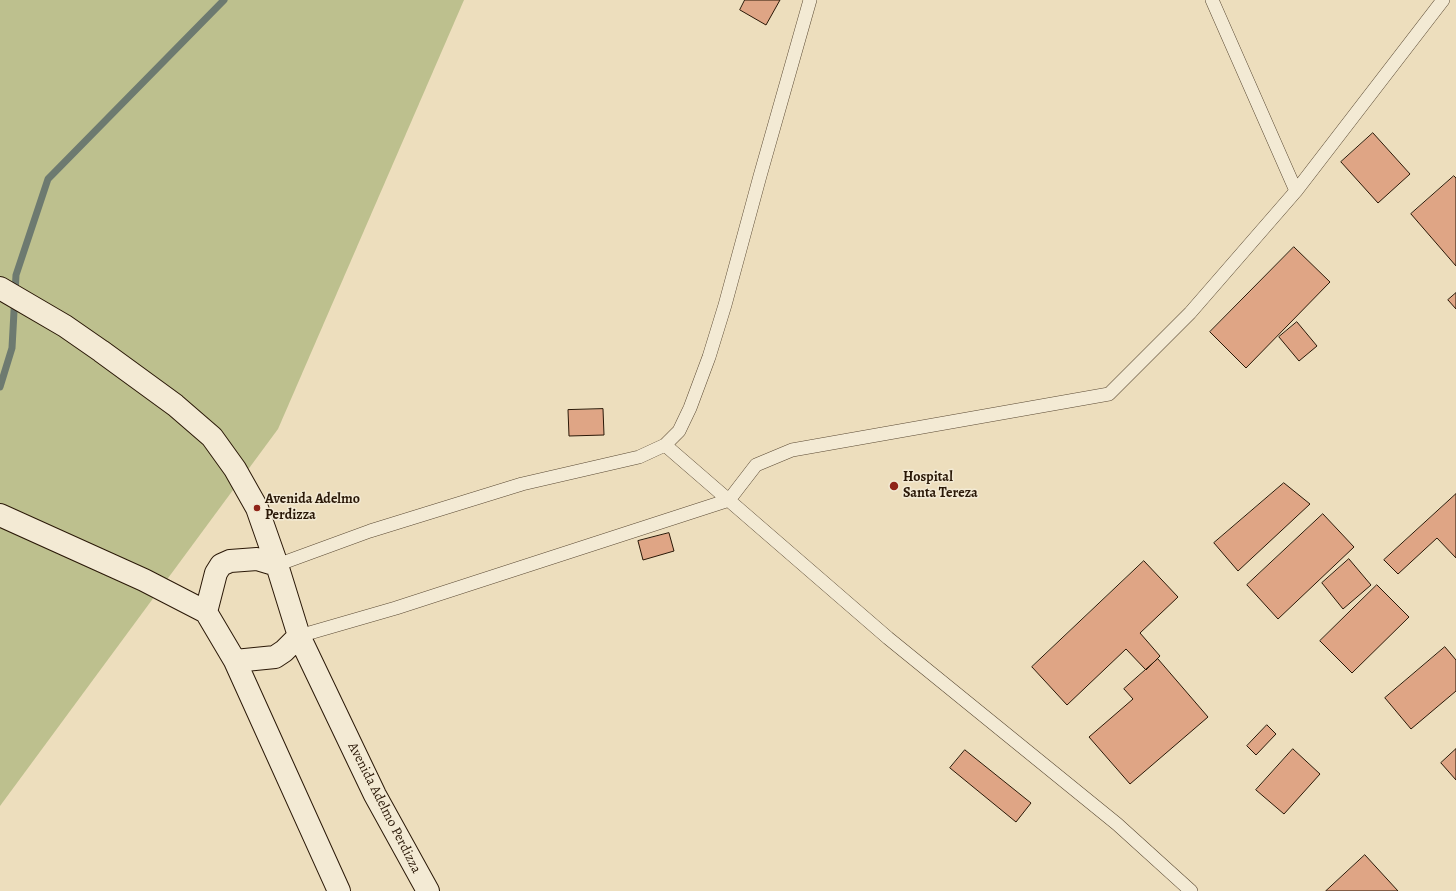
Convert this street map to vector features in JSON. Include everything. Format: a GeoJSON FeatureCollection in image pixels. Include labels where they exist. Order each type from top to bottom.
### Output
{"type":"FeatureCollection","features":[{"type":"Feature","properties":{"kind":"main road","name":"Avenida Adelmo Perdizza"},"geometry":{"type":"LineString","coordinates":[[0,288],[44,313],[101,351],[175,405],[212,437],[235,469],[257,508],[277,565],[299,636],[375,795],[428,891]]}},
{"type":"Feature","properties":{"kind":"main road"},"geometry":{"type":"LineString","coordinates":[[0,515],[144,580],[206,612],[235,661],[339,891]]}},
{"type":"Feature","properties":{"kind":"main road"},"geometry":{"type":"LineString","coordinates":[[206,612],[216,573],[221,565],[230,561],[257,559],[277,565]]}},
{"type":"Feature","properties":{"kind":"main road"},"geometry":{"type":"LineString","coordinates":[[235,661],[275,657],[284,651],[299,636]]}},
{"type":"Feature","properties":{"kind":"lane"},"geometry":{"type":"LineString","coordinates":[[277,565],[370,531],[522,484],[639,458],[665,445],[679,432],[690,408],[709,357],[725,305],[810,0]]}},
{"type":"Feature","properties":{"kind":"lane"},"geometry":{"type":"LineString","coordinates":[[1212,0],[1296,191]]}},
{"type":"Feature","properties":{"kind":"lane"},"geometry":{"type":"LineString","coordinates":[[299,636],[396,608],[729,500],[756,465],[792,450],[1109,394],[1190,313],[1296,191],[1443,0]]}},
{"type":"Feature","properties":{"kind":"lane"},"geometry":{"type":"LineString","coordinates":[[665,445],[888,638],[1117,824],[1191,891]]}},
{"type":"Feature","properties":{"kind":"green space"},"geometry":{"type":"Polygon","coordinates":[[[0,0],[464,0],[278,429],[0,806],[0,0]]]}},
{"type":"Feature","properties":{"kind":"building"},"geometry":{"type":"Polygon","coordinates":[[[745,0],[780,0],[766,25],[740,10],[745,0]]]}},
{"type":"Feature","properties":{"kind":"building"},"geometry":{"type":"Polygon","coordinates":[[[1373,133],[1410,174],[1378,203],[1341,162],[1373,133]]]}},
{"type":"Feature","properties":{"kind":"building"},"geometry":{"type":"Polygon","coordinates":[[[1454,176],[1456,178],[1456,266],[1411,214],[1454,176]]]}},
{"type":"Feature","properties":{"kind":"building"},"geometry":{"type":"Polygon","coordinates":[[[1294,247],[1330,282],[1246,368],[1210,332],[1294,247]]]}},
{"type":"Feature","properties":{"kind":"building"},"geometry":{"type":"Polygon","coordinates":[[[1456,293],[1456,309],[1448,300],[1456,293]]]}},
{"type":"Feature","properties":{"kind":"building"},"geometry":{"type":"Polygon","coordinates":[[[1297,322],[1317,346],[1299,361],[1279,337],[1297,322]]]}},
{"type":"Feature","properties":{"kind":"building"},"geometry":{"type":"Polygon","coordinates":[[[603,409],[604,435],[569,436],[568,410],[603,409]]]}},
{"type":"Feature","properties":{"kind":"building"},"geometry":{"type":"Polygon","coordinates":[[[1284,483],[1310,504],[1238,571],[1214,543],[1284,483]]]}},
{"type":"Feature","properties":{"kind":"building"},"geometry":{"type":"Polygon","coordinates":[[[1456,494],[1456,558],[1437,538],[1398,574],[1384,560],[1456,494]]]}},
{"type":"Feature","properties":{"kind":"building"},"geometry":{"type":"Polygon","coordinates":[[[1323,514],[1354,547],[1278,619],[1247,585],[1323,514]]]}},
{"type":"Feature","properties":{"kind":"building"},"geometry":{"type":"Polygon","coordinates":[[[669,533],[674,551],[643,560],[638,541],[669,533]]]}},
{"type":"Feature","properties":{"kind":"building"},"geometry":{"type":"Polygon","coordinates":[[[1349,559],[1371,585],[1343,609],[1322,583],[1349,559]]]}},
{"type":"Feature","properties":{"kind":"building"},"geometry":{"type":"Polygon","coordinates":[[[1144,561],[1178,597],[1140,633],[1160,656],[1146,670],[1126,649],[1067,705],[1032,667],[1144,561]]]}},
{"type":"Feature","properties":{"kind":"building"},"geometry":{"type":"Polygon","coordinates":[[[1377,585],[1409,617],[1352,673],[1320,641],[1377,585]]]}},
{"type":"Feature","properties":{"kind":"building"},"geometry":{"type":"Polygon","coordinates":[[[1445,647],[1456,660],[1456,691],[1411,729],[1385,698],[1445,647]]]}},
{"type":"Feature","properties":{"kind":"building"},"geometry":{"type":"Polygon","coordinates":[[[1158,659],[1208,717],[1130,784],[1089,737],[1133,699],[1124,689],[1158,659]]]}},
{"type":"Feature","properties":{"kind":"building"},"geometry":{"type":"Polygon","coordinates":[[[1267,725],[1276,734],[1256,755],[1247,746],[1267,725]]]}},
{"type":"Feature","properties":{"kind":"building"},"geometry":{"type":"Polygon","coordinates":[[[1293,749],[1320,774],[1284,814],[1256,790],[1293,749]]]}},
{"type":"Feature","properties":{"kind":"building"},"geometry":{"type":"Polygon","coordinates":[[[1456,749],[1456,780],[1441,763],[1456,749]]]}},
{"type":"Feature","properties":{"kind":"building"},"geometry":{"type":"Polygon","coordinates":[[[965,750],[1031,803],[1016,822],[950,768],[965,750]]]}},
{"type":"Feature","properties":{"kind":"building"},"geometry":{"type":"Polygon","coordinates":[[[1365,855],[1398,891],[1326,891],[1365,855]]]}},
{"type":"Feature","properties":{"kind":"waterway"},"geometry":{"type":"LineString","coordinates":[[0,387],[12,348],[16,275],[48,179],[224,0]]}},
{"type":"Feature","properties":{"kind":"place","name":"Hospital Santa Tereza"},"geometry":{"type":"Point","coordinates":[894,486]}},
{"type":"Feature","properties":{"kind":"place","name":"Avenida Adelmo Perdizza"},"geometry":{"type":"Point","coordinates":[257,508]}}]}
